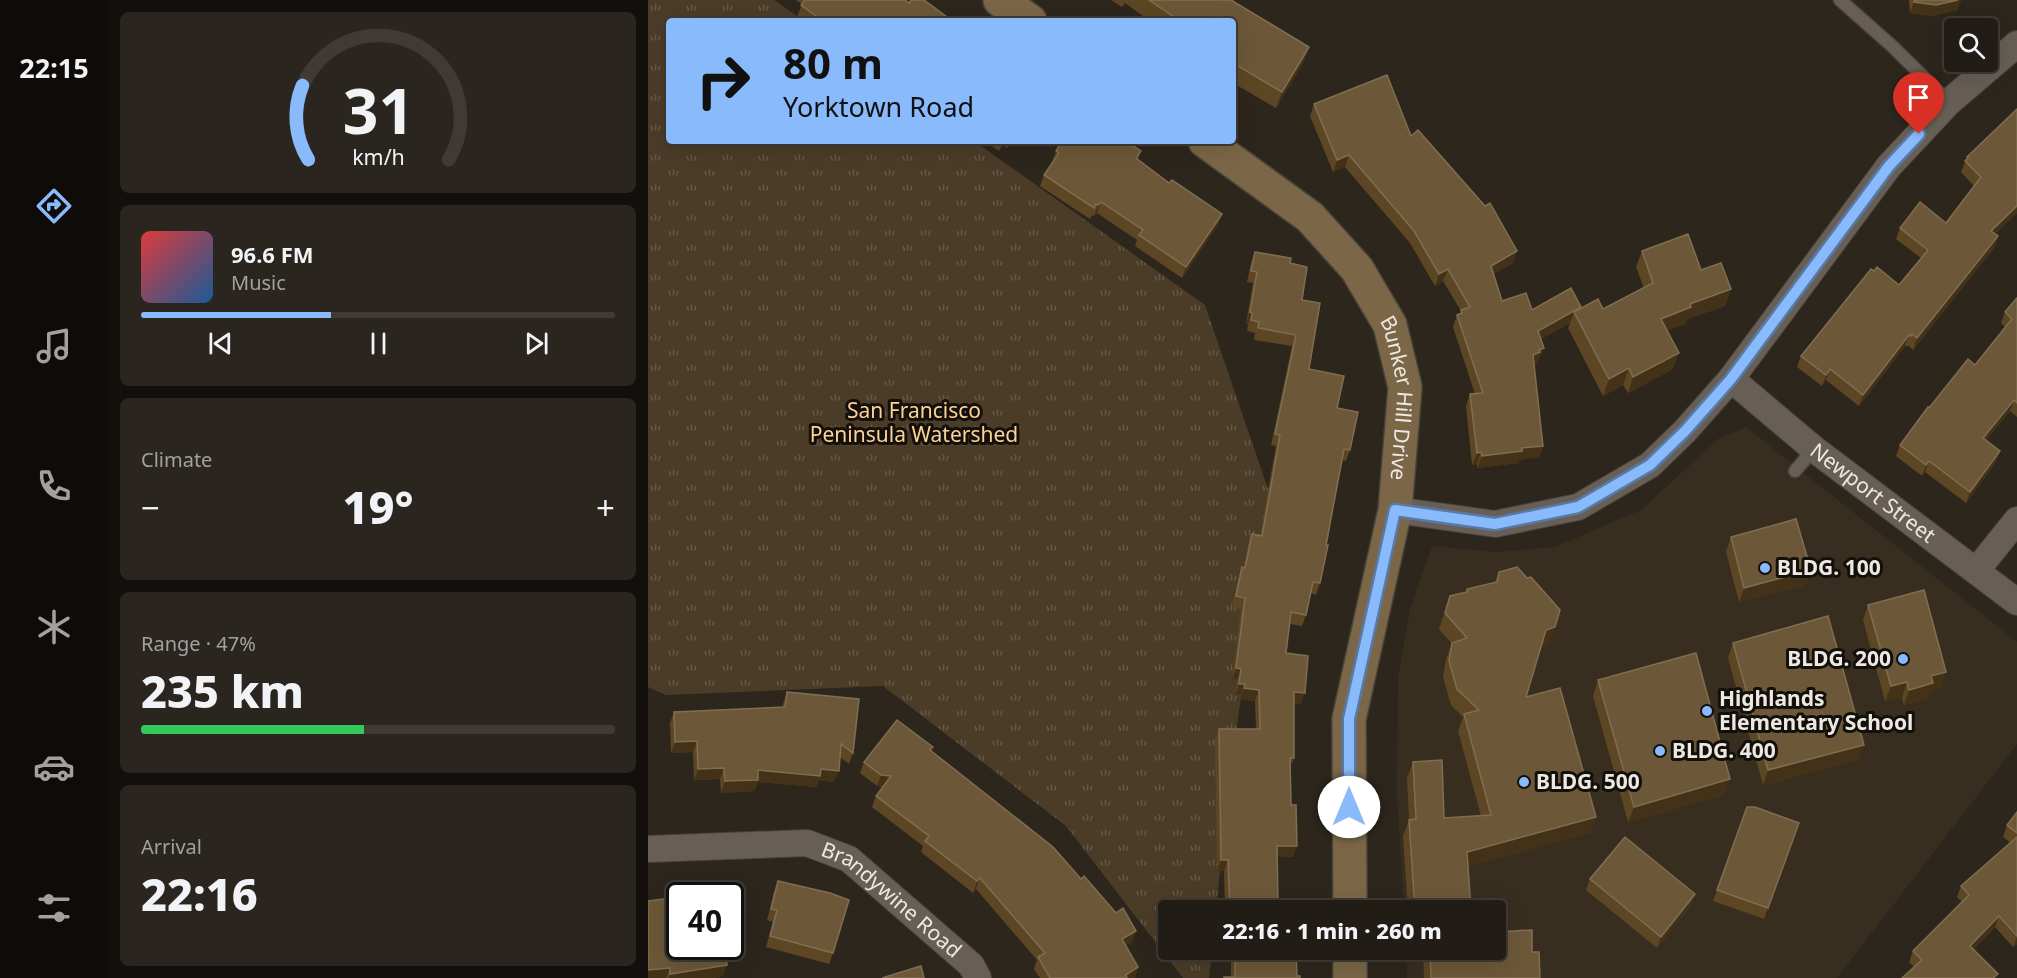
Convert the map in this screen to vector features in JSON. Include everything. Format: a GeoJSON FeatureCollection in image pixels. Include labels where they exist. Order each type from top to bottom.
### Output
{"type":"FeatureCollection","features":[{"type":"Feature","properties":{"kind":"street"},"geometry":{"type":"LineString","coordinates":[[1000,0],[1026,18]]}},
{"type":"Feature","properties":{"kind":"street"},"geometry":{"type":"LineString","coordinates":[[1395,510],[1495,524],[1578,507],[1650,465],[1685,431],[1731,379],[1889,166],[1949,102],[2017,44]]}},
{"type":"Feature","properties":{"kind":"street","name":"Bunker Hill Drive"},"geometry":{"type":"LineString","coordinates":[[1208,144],[1310,217],[1358,269],[1390,325],[1405,387],[1395,510],[1349,719],[1350,900]]}},
{"type":"Feature","properties":{"kind":"street","name":"Newport Street"},"geometry":{"type":"LineString","coordinates":[[1731,379],[1814,449],[2017,602]]}},
{"type":"Feature","properties":{"kind":"street"},"geometry":{"type":"LineString","coordinates":[[1976,571],[2017,520]]}},
{"type":"Feature","properties":{"kind":"street","name":"Brandywine Road"},"geometry":{"type":"LineString","coordinates":[[648,849],[807,843],[849,859],[971,965],[978,978]]}},
{"type":"Feature","properties":{"kind":"street"},"geometry":{"type":"LineString","coordinates":[[1350,960],[1350,978]]}},
{"type":"Feature","properties":{"kind":"lane"},"geometry":{"type":"LineString","coordinates":[[1840,0],[1892,46],[1949,102]]}},
{"type":"Feature","properties":{"kind":"lane"},"geometry":{"type":"LineString","coordinates":[[1795,471],[1814,449]]}},
{"type":"Feature","properties":{"kind":"shaded area","name":"Highlands Elementary School"},"geometry":{"type":"Polygon","coordinates":[[[1746,427],[2017,642],[2017,744],[1837,978],[1407,978],[1406,960],[1506,960],[1506,900],[1403,900],[1397,795],[1398,678],[1410,609],[1432,546],[1496,552],[1555,547],[1641,510],[1719,438],[1746,427]]]}},
{"type":"Feature","properties":{"kind":"green space","name":"San Francisco Peninsula Watershed"},"geometry":{"type":"Polygon","coordinates":[[[648,0],[774,0],[800,18],[666,18],[666,144],[978,144],[1205,305],[1270,495],[1230,774],[1217,900],[1158,900],[1158,946],[1066,826],[883,686],[666,695],[648,687],[648,0]]]}},
{"type":"Feature","properties":{"kind":"green space","name":"San Francisco Peninsula Watershed"},"geometry":{"type":"Polygon","coordinates":[[[1169,960],[1211,960],[1209,978],[1183,978],[1169,960]]]}},
{"type":"Feature","properties":{"kind":"building"},"geometry":{"type":"Polygon","coordinates":[[[805,0],[905,0],[909,3],[911,0],[924,0],[949,18],[819,18],[801,5],[805,0]]]}},
{"type":"Feature","properties":{"kind":"building"},"geometry":{"type":"Polygon","coordinates":[[[1149,0],[1231,0],[1309,47],[1282,92],[1236,65],[1236,18],[1176,18],[1149,0]]]}},
{"type":"Feature","properties":{"kind":"building"},"geometry":{"type":"Polygon","coordinates":[[[1914,0],[1958,0],[1936,5],[1914,2],[1914,0]]]}},
{"type":"Feature","properties":{"kind":"building"},"geometry":{"type":"Polygon","coordinates":[[[1387,75],[1411,136],[1418,130],[1485,206],[1490,203],[1517,251],[1491,266],[1502,301],[1526,293],[1532,310],[1571,288],[1581,307],[1538,331],[1544,348],[1533,355],[1543,446],[1482,456],[1481,452],[1477,453],[1470,394],[1483,393],[1457,315],[1462,313],[1461,310],[1470,307],[1448,269],[1439,274],[1414,231],[1349,155],[1337,160],[1314,104],[1387,75]]]}},
{"type":"Feature","properties":{"kind":"building"},"geometry":{"type":"Polygon","coordinates":[[[2017,109],[2017,206],[1991,231],[1998,236],[1917,338],[1912,334],[1909,335],[1863,395],[1830,369],[1826,375],[1801,356],[1871,269],[1874,271],[1877,267],[1899,285],[1928,250],[1900,228],[1920,202],[1946,223],[1981,177],[1965,161],[1967,157],[2017,109]]]}},
{"type":"Feature","properties":{"kind":"building"},"geometry":{"type":"Polygon","coordinates":[[[1060,144],[1098,144],[1101,146],[1102,144],[1130,144],[1141,151],[1136,158],[1169,183],[1172,180],[1222,214],[1186,267],[1139,235],[1143,230],[1101,202],[1094,208],[1044,175],[1059,153],[1056,151],[1060,144]]]}},
{"type":"Feature","properties":{"kind":"building"},"geometry":{"type":"Polygon","coordinates":[[[1688,234],[1701,270],[1721,263],[1731,289],[1690,304],[1691,307],[1661,319],[1679,353],[1633,377],[1629,368],[1609,379],[1574,312],[1598,299],[1603,309],[1653,283],[1642,251],[1688,234]]]}},
{"type":"Feature","properties":{"kind":"building"},"geometry":{"type":"Polygon","coordinates":[[[1255,252],[1291,258],[1290,263],[1307,267],[1302,300],[1320,303],[1309,369],[1344,376],[1337,408],[1358,412],[1350,450],[1344,449],[1320,583],[1313,582],[1306,615],[1291,612],[1286,653],[1308,656],[1305,693],[1294,692],[1294,758],[1290,758],[1291,805],[1296,805],[1297,846],[1277,846],[1278,900],[1230,900],[1228,860],[1221,860],[1219,729],[1260,729],[1259,690],[1244,688],[1245,684],[1239,684],[1241,669],[1236,668],[1245,598],[1236,596],[1252,534],[1262,536],[1280,435],[1275,434],[1296,335],[1258,328],[1259,322],[1251,320],[1252,313],[1250,312],[1257,272],[1251,271],[1255,252]]]}},
{"type":"Feature","properties":{"kind":"building"},"geometry":{"type":"Polygon","coordinates":[[[2017,298],[2017,403],[2014,400],[1983,438],[2000,451],[1970,492],[1929,461],[1926,465],[1900,445],[1968,359],[1975,365],[2012,319],[2005,312],[2017,298]]]}},
{"type":"Feature","properties":{"kind":"building","name":"BLDG. 100"},"geometry":{"type":"Polygon","coordinates":[[[1796,519],[1811,570],[1744,588],[1731,537],[1796,519]]]}},
{"type":"Feature","properties":{"kind":"building"},"geometry":{"type":"Polygon","coordinates":[[[1517,567],[1527,578],[1531,577],[1560,610],[1555,627],[1546,630],[1526,697],[1560,688],[1596,817],[1467,852],[1470,900],[1414,900],[1409,820],[1416,819],[1413,762],[1442,760],[1444,818],[1491,815],[1464,714],[1479,710],[1457,689],[1449,661],[1452,643],[1467,638],[1445,613],[1450,596],[1467,592],[1467,589],[1497,582],[1499,572],[1517,567]]]}},
{"type":"Feature","properties":{"kind":"building","name":"BLDG. 200"},"geometry":{"type":"Polygon","coordinates":[[[1924,590],[1946,672],[1931,676],[1933,683],[1909,690],[1907,682],[1891,686],[1868,605],[1924,590]]]}},
{"type":"Feature","properties":{"kind":"building"},"geometry":{"type":"Polygon","coordinates":[[[1828,616],[1864,745],[1768,770],[1733,643],[1828,616]]]}},
{"type":"Feature","properties":{"kind":"building","name":"BLDG. 400"},"geometry":{"type":"Polygon","coordinates":[[[1696,653],[1730,779],[1634,807],[1598,680],[1696,653]]]}},
{"type":"Feature","properties":{"kind":"building"},"geometry":{"type":"Polygon","coordinates":[[[787,692],[859,699],[853,753],[841,744],[839,771],[821,769],[820,776],[758,770],[758,780],[725,781],[724,768],[698,769],[697,741],[675,742],[674,712],[785,707],[787,692]]]}},
{"type":"Feature","properties":{"kind":"building"},"geometry":{"type":"Polygon","coordinates":[[[897,720],[933,747],[930,750],[1053,847],[1081,879],[1084,876],[1116,913],[1123,908],[1136,931],[1122,939],[1138,967],[1126,975],[1127,978],[1050,978],[1038,957],[1045,953],[980,878],[977,881],[925,841],[929,836],[876,796],[891,776],[881,775],[864,762],[897,720]]]}},
{"type":"Feature","properties":{"kind":"building"},"geometry":{"type":"Polygon","coordinates":[[[1747,807],[1755,807],[1799,823],[1768,908],[1717,890],[1747,807]]]}},
{"type":"Feature","properties":{"kind":"building"},"geometry":{"type":"Polygon","coordinates":[[[2017,812],[2017,833],[2007,825],[2017,812]]]}},
{"type":"Feature","properties":{"kind":"building"},"geometry":{"type":"Polygon","coordinates":[[[1625,837],[1695,894],[1661,937],[1590,879],[1625,837]]]}},
{"type":"Feature","properties":{"kind":"building"},"geometry":{"type":"Polygon","coordinates":[[[2017,837],[2017,936],[1999,916],[1970,946],[1998,974],[1993,978],[1902,978],[1922,960],[1913,951],[1969,895],[1961,886],[2017,837]]]}},
{"type":"Feature","properties":{"kind":"building"},"geometry":{"type":"Polygon","coordinates":[[[778,881],[830,893],[849,900],[833,953],[770,936],[777,910],[771,909],[778,881]]]}},
{"type":"Feature","properties":{"kind":"building"},"geometry":{"type":"Polygon","coordinates":[[[666,899],[666,960],[727,960],[727,965],[670,974],[670,968],[648,970],[648,901],[666,899]]]}},
{"type":"Feature","properties":{"kind":"building"},"geometry":{"type":"Polygon","coordinates":[[[1532,930],[1532,952],[1539,952],[1540,978],[1431,978],[1430,960],[1506,960],[1506,931],[1532,930]]]}},
{"type":"Feature","properties":{"kind":"building"},"geometry":{"type":"Polygon","coordinates":[[[1235,960],[1296,960],[1297,976],[1300,978],[1224,978],[1235,977],[1235,960]]]}},
{"type":"Feature","properties":{"kind":"building"},"geometry":{"type":"Polygon","coordinates":[[[921,966],[924,978],[882,978],[921,966]]]}},
{"type":"Feature","properties":{"kind":"place","name":"BLDG. 100"},"geometry":{"type":"Point","coordinates":[1765,568]}},
{"type":"Feature","properties":{"kind":"place","name":"BLDG. 200"},"geometry":{"type":"Point","coordinates":[1903,659]}},
{"type":"Feature","properties":{"kind":"place","name":"Highlands Elementary School"},"geometry":{"type":"Point","coordinates":[1707,711]}},
{"type":"Feature","properties":{"kind":"place","name":"BLDG. 400"},"geometry":{"type":"Point","coordinates":[1660,751]}},
{"type":"Feature","properties":{"kind":"place","name":"BLDG. 500"},"geometry":{"type":"Point","coordinates":[1524,782]}},
{"type":"Feature","properties":{"kind":"route"},"geometry":{"type":"LineString","coordinates":[[1349,807],[1349,719],[1395,510],[1495,524],[1578,507],[1650,465],[1685,431],[1731,379],[1889,166],[1919,134]]}}]}
